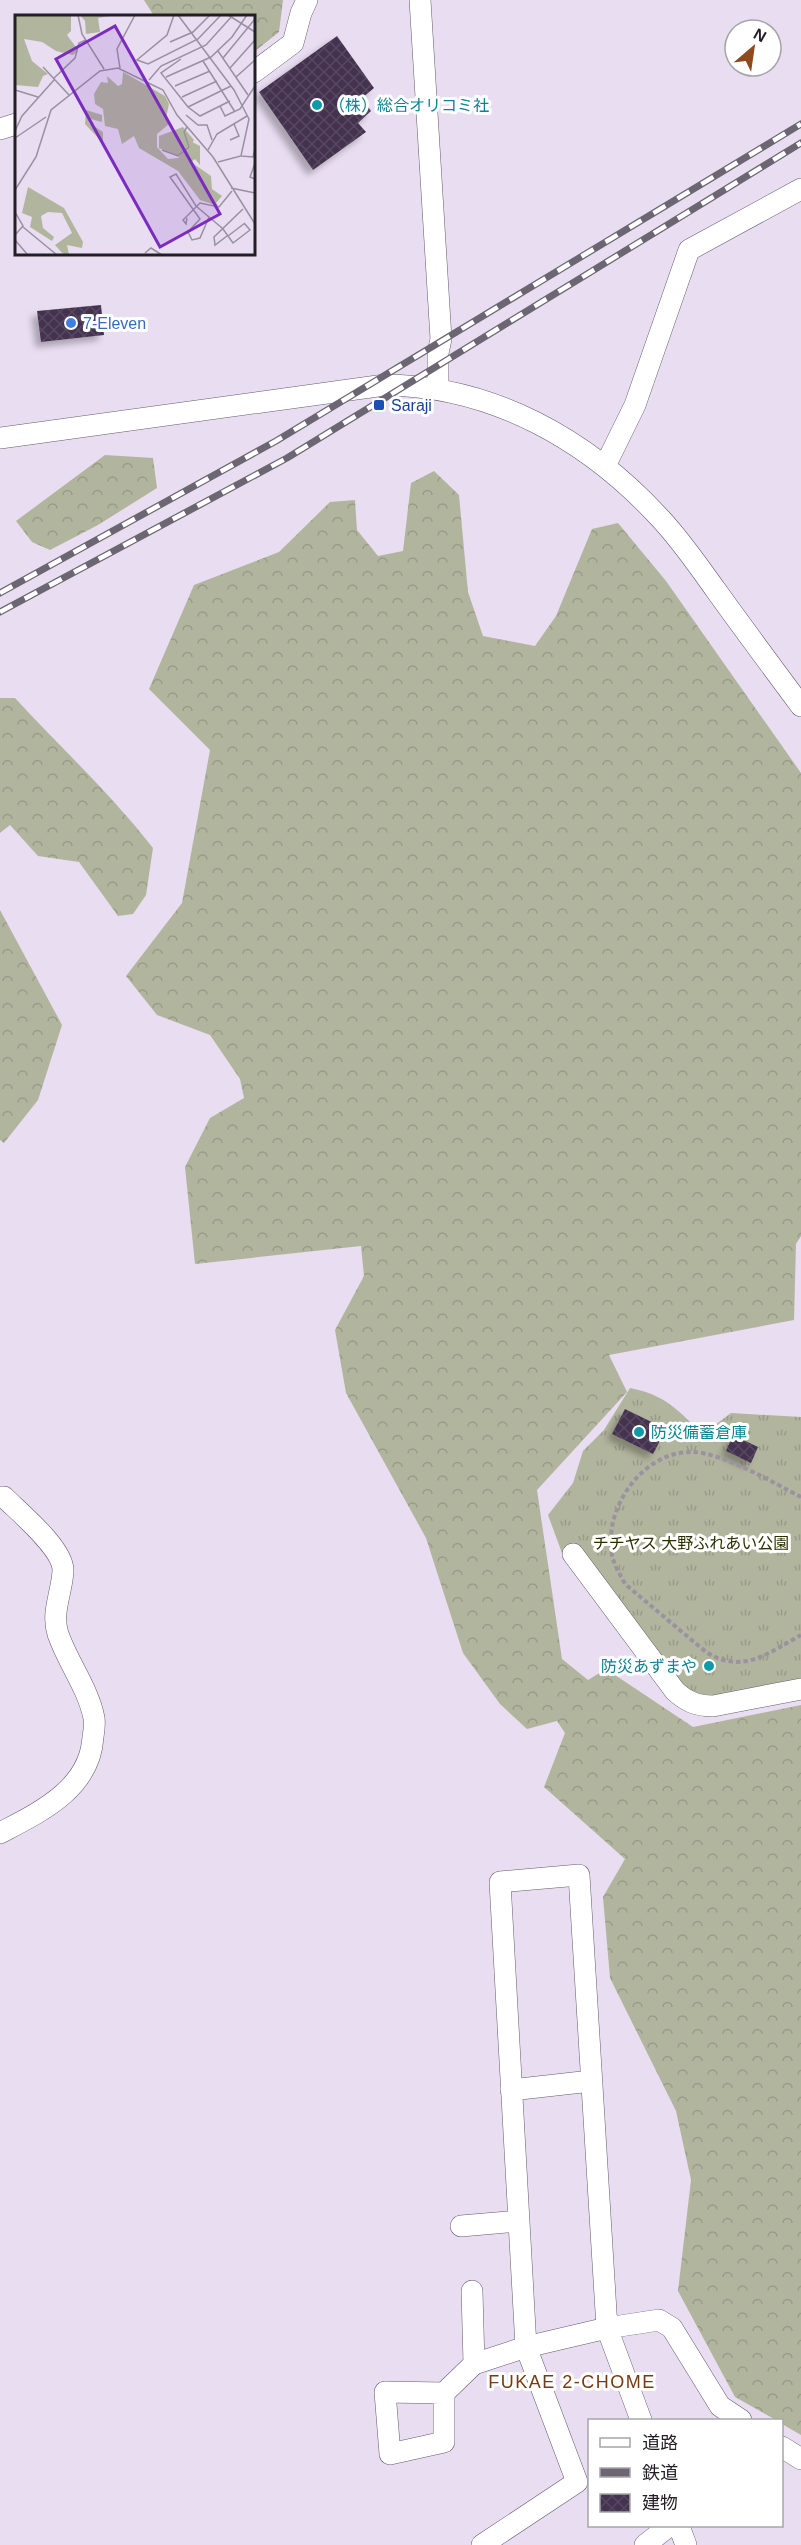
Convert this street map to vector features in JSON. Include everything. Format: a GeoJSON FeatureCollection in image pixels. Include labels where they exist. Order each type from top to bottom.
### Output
{"type":"FeatureCollection","features":[{"type":"Feature","properties":{"kind":"street"},"geometry":{"type":"LineString","coordinates":[[255,71],[293,43],[307,0]]}},
{"type":"Feature","properties":{"kind":"street"},"geometry":{"type":"LineString","coordinates":[[420,0],[441,339],[438,353],[438,388]]}},
{"type":"Feature","properties":{"kind":"street"},"geometry":{"type":"LineString","coordinates":[[0,129],[15,124]]}},
{"type":"Feature","properties":{"kind":"street"},"geometry":{"type":"LineString","coordinates":[[605,466],[635,405],[688,249],[801,189]]}},
{"type":"Feature","properties":{"kind":"street"},"geometry":{"type":"LineString","coordinates":[[0,438],[385,385],[438,388],[489,401],[559,435],[605,466],[661,519],[801,705]]}},
{"type":"Feature","properties":{"kind":"street"},"geometry":{"type":"LineString","coordinates":[[0,1497],[4,1497],[59,1554],[63,1569],[55,1618],[58,1633],[83,1687],[94,1720],[93,1748],[81,1777],[47,1808],[0,1833]]}},
{"type":"Feature","properties":{"kind":"street"},"geometry":{"type":"LineString","coordinates":[[573,1554],[675,1691],[686,1700],[699,1706],[713,1706],[801,1689]]}},
{"type":"Feature","properties":{"kind":"street"},"geometry":{"type":"LineString","coordinates":[[482,2545],[577,2482],[526,2347],[500,1882],[579,1875],[607,2328],[640,2419]]}},
{"type":"Feature","properties":{"kind":"street"},"geometry":{"type":"LineString","coordinates":[[511,2090],[591,2081]]}},
{"type":"Feature","properties":{"kind":"street"},"geometry":{"type":"LineString","coordinates":[[461,2226],[519,2221]]}},
{"type":"Feature","properties":{"kind":"street"},"geometry":{"type":"LineString","coordinates":[[472,2291],[474,2364]]}},
{"type":"Feature","properties":{"kind":"street"},"geometry":{"type":"LineString","coordinates":[[444,2393],[474,2364],[526,2347],[607,2328],[659,2320],[672,2328],[720,2406],[738,2419]]}},
{"type":"Feature","properties":{"kind":"street"},"geometry":{"type":"LineString","coordinates":[[783,2448],[801,2458]]}},
{"type":"Feature","properties":{"kind":"street"},"geometry":{"type":"LineString","coordinates":[[645,2545],[668,2527]]}},
{"type":"Feature","properties":{"kind":"street"},"geometry":{"type":"LineString","coordinates":[[679,2527],[686,2545]]}},
{"type":"Feature","properties":{"kind":"path"},"geometry":{"type":"LineString","coordinates":[[801,1497],[722,1458],[707,1453],[676,1454],[661,1458],[636,1478],[618,1509],[611,1539],[612,1555],[625,1584],[697,1645],[718,1659],[732,1663],[747,1662],[801,1635]]}},
{"type":"Feature","properties":{"kind":"green space"},"geometry":{"type":"Polygon","coordinates":[[[144,0],[283,0],[279,32],[255,51],[255,15],[153,15],[144,0]]]}},
{"type":"Feature","properties":{"kind":"green space"},"geometry":{"type":"Polygon","coordinates":[[[105,455],[153,458],[157,488],[98,525],[50,550],[32,542],[16,521],[105,455]]]}},
{"type":"Feature","properties":{"kind":"green space"},"geometry":{"type":"Polygon","coordinates":[[[434,471],[459,495],[468,592],[483,636],[535,646],[556,616],[592,529],[618,523],[666,581],[801,773],[801,1236],[796,1244],[794,1320],[609,1355],[627,1392],[537,1490],[562,1659],[588,1680],[606,1669],[693,1727],[801,1705],[801,2435],[783,2425],[783,2419],[774,2419],[735,2397],[678,2291],[691,2180],[676,2111],[610,1978],[603,1897],[625,1859],[544,1787],[565,1733],[557,1721],[527,1729],[500,1704],[463,1653],[426,1538],[346,1393],[335,1330],[364,1276],[361,1246],[195,1264],[185,1167],[210,1118],[244,1098],[240,1079],[210,1035],[157,1015],[126,976],[182,903],[210,750],[149,689],[194,585],[279,552],[330,502],[355,500],[357,530],[378,556],[403,551],[411,483],[434,471]]]}},
{"type":"Feature","properties":{"kind":"green space"},"geometry":{"type":"Polygon","coordinates":[[[0,698],[15,698],[103,790],[153,848],[146,895],[133,914],[118,916],[79,862],[38,856],[10,825],[0,833],[0,698]]]}},
{"type":"Feature","properties":{"kind":"green space"},"geometry":{"type":"Polygon","coordinates":[[[0,910],[62,1025],[38,1100],[4,1143],[0,1140],[0,910]]]}},
{"type":"Feature","properties":{"kind":"green space","name":"チチヤス 大野ふれあい公園"},"geometry":{"type":"Polygon","coordinates":[[[630,1388],[662,1399],[703,1434],[731,1413],[801,1417],[801,1698],[697,1714],[562,1553],[548,1515],[573,1483],[583,1451],[604,1430],[630,1388]]]}},
{"type":"Feature","properties":{"kind":"building","name":"（株）総合オリコミ社"},"geometry":{"type":"Polygon","coordinates":[[[337,36],[374,88],[362,98],[371,111],[358,123],[366,132],[313,170],[259,92],[337,36]]]}},
{"type":"Feature","properties":{"kind":"building","name":"7-Eleven"},"geometry":{"type":"Polygon","coordinates":[[[101,305],[104,335],[41,342],[37,311],[101,305]]]}},
{"type":"Feature","properties":{"kind":"building","name":"防災備蓄倉庫"},"geometry":{"type":"Polygon","coordinates":[[[625,1409],[666,1429],[653,1454],[612,1434],[625,1409]]]}},
{"type":"Feature","properties":{"kind":"building"},"geometry":{"type":"Polygon","coordinates":[[[733,1435],[758,1447],[751,1463],[726,1451],[733,1435]]]}},
{"type":"Feature","properties":{"kind":"railway"},"geometry":{"type":"LineString","coordinates":[[0,593],[276,441],[801,124]]}},
{"type":"Feature","properties":{"kind":"railway"},"geometry":{"type":"LineString","coordinates":[[0,612],[287,458],[801,143]]}},
{"type":"Feature","properties":{"kind":"place","name":"（株）総合オリコミ社"},"geometry":{"type":"Point","coordinates":[317,105]}},
{"type":"Feature","properties":{"kind":"place","name":"7-Eleven"},"geometry":{"type":"Point","coordinates":[71,323]}},
{"type":"Feature","properties":{"kind":"place","name":"Saraji"},"geometry":{"type":"Point","coordinates":[379,405]}},
{"type":"Feature","properties":{"kind":"place","name":"防災備蓄倉庫"},"geometry":{"type":"Point","coordinates":[639,1432]}},
{"type":"Feature","properties":{"kind":"place","name":"防災あずまや"},"geometry":{"type":"Point","coordinates":[709,1666]}},
{"type":"Feature","properties":{"kind":"district","name":"FUKAE 2-CHOME"},"geometry":{"type":"Point","coordinates":[572,2382]}}]}
